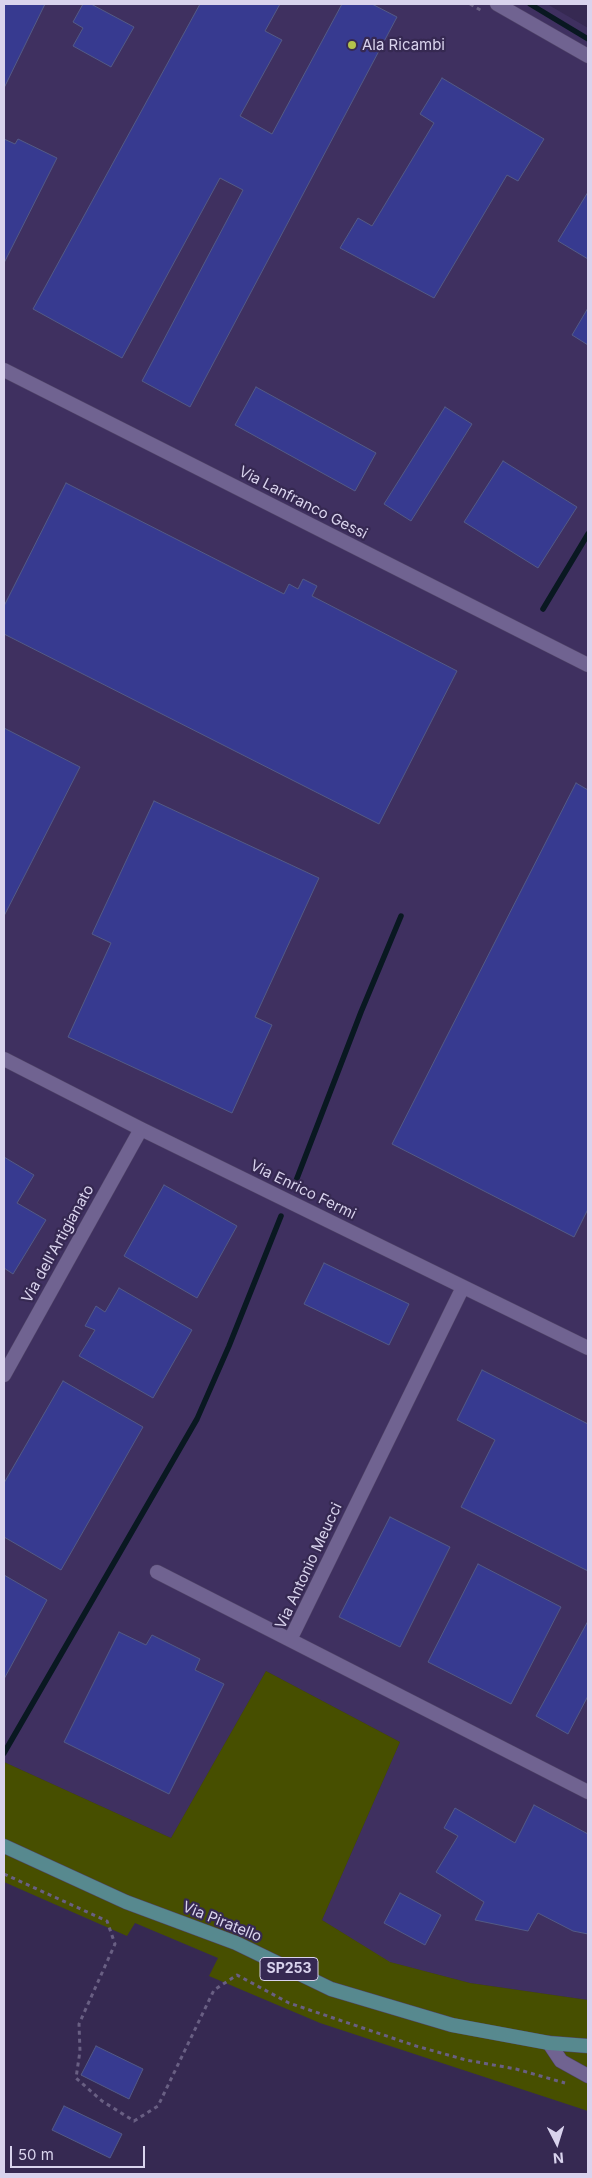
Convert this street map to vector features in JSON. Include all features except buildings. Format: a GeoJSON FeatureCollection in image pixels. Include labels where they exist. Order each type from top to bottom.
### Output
{"type":"FeatureCollection","features":[{"type":"Feature","properties":{"kind":"main road","name":"Via Piratello"},"geometry":{"type":"LineString","coordinates":[[4,1846],[126,1902],[236,1943],[331,1989],[452,2025],[549,2043],[588,2046]]}},
{"type":"Feature","properties":{"kind":"street"},"geometry":{"type":"LineString","coordinates":[[497,4],[588,56]]}},
{"type":"Feature","properties":{"kind":"street","name":"Via Lanfranco Gessi"},"geometry":{"type":"LineString","coordinates":[[4,370],[588,665]]}},
{"type":"Feature","properties":{"kind":"street","name":"Via Enrico Fermi"},"geometry":{"type":"LineString","coordinates":[[4,1060],[588,1348]]}},
{"type":"Feature","properties":{"kind":"street","name":"Via dell'Artigianato"},"geometry":{"type":"LineString","coordinates":[[4,1375],[141,1129]]}},
{"type":"Feature","properties":{"kind":"street","name":"Via Antonio Meucci"},"geometry":{"type":"LineString","coordinates":[[463,1287],[290,1640],[588,1792]]}},
{"type":"Feature","properties":{"kind":"street"},"geometry":{"type":"LineString","coordinates":[[157,1572],[290,1640]]}},
{"type":"Feature","properties":{"kind":"street"},"geometry":{"type":"LineString","coordinates":[[549,2043],[561,2061],[588,2076]]}},
{"type":"Feature","properties":{"kind":"path"},"geometry":{"type":"LineString","coordinates":[[4,1874],[107,1922],[115,1944],[79,2024],[80,2051],[76,2078],[102,2101],[134,2121],[158,2106],[214,1990],[237,1975],[289,2003],[407,2043],[466,2060],[516,2069],[572,2086]]}},
{"type":"Feature","properties":{"kind":"shaded area"},"geometry":{"type":"Polygon","coordinates":[[[4,4],[547,4],[588,28],[588,2000],[470,1983],[389,1962],[322,1920],[400,1742],[266,1671],[171,1838],[4,1762],[4,4]]]}},
{"type":"Feature","properties":{"kind":"green space"},"geometry":{"type":"Polygon","coordinates":[[[266,1671],[400,1742],[322,1920],[390,1962],[470,1983],[588,2000],[588,2111],[320,2023],[209,1976],[218,1958],[135,1923],[127,1936],[4,1882],[4,1762],[171,1838],[266,1671]]]}},
{"type":"Feature","properties":{"kind":"waterway"},"geometry":{"type":"LineString","coordinates":[[530,4],[588,39]]}},
{"type":"Feature","properties":{"kind":"waterway"},"geometry":{"type":"LineString","coordinates":[[543,609],[588,534]]}},
{"type":"Feature","properties":{"kind":"waterway"},"geometry":{"type":"LineString","coordinates":[[294,1186],[361,1012],[401,916]]}},
{"type":"Feature","properties":{"kind":"waterway"},"geometry":{"type":"LineString","coordinates":[[4,1753],[197,1419],[229,1346],[281,1216]]}},
{"type":"Feature","properties":{"kind":"place","name":"Ala Ricambi"},"geometry":{"type":"Point","coordinates":[352,45]}}]}
